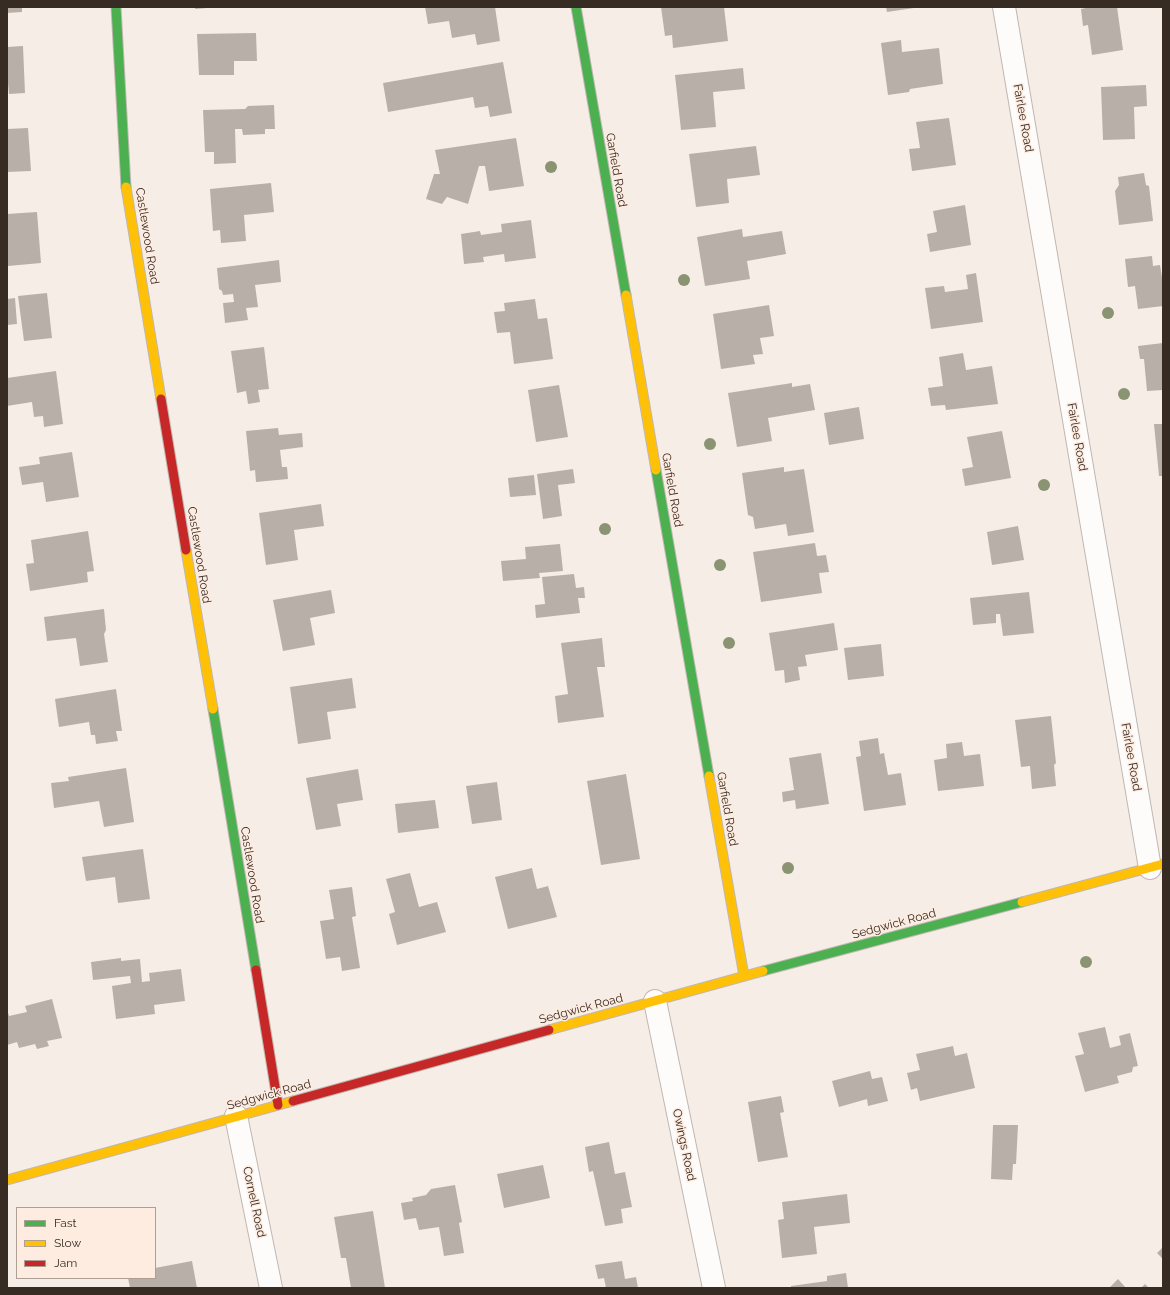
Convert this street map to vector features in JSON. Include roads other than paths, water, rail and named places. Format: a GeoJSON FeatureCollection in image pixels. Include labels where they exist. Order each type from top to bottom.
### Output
{"type":"FeatureCollection","features":[{"type":"Feature","properties":{"kind":"street","name":"Castlewood Road"},"geometry":{"type":"LineString","coordinates":[[116,7],[126,184],[278,1105]]}},
{"type":"Feature","properties":{"kind":"street","name":"Garfield Road"},"geometry":{"type":"LineString","coordinates":[[576,7],[744,976]]}},
{"type":"Feature","properties":{"kind":"street","name":"Fairlee Road"},"geometry":{"type":"LineString","coordinates":[[1004,7],[1157,866]]}},
{"type":"Feature","properties":{"kind":"street","name":"Sedgwick Road"},"geometry":{"type":"LineString","coordinates":[[7,1180],[655,1002],[744,976],[1157,866]]}},
{"type":"Feature","properties":{"kind":"street","name":"Owings Road"},"geometry":{"type":"LineString","coordinates":[[655,1002],[714,1288]]}},
{"type":"Feature","properties":{"kind":"street","name":"Cornell Road"},"geometry":{"type":"LineString","coordinates":[[236,1116],[271,1288]]}}]}
